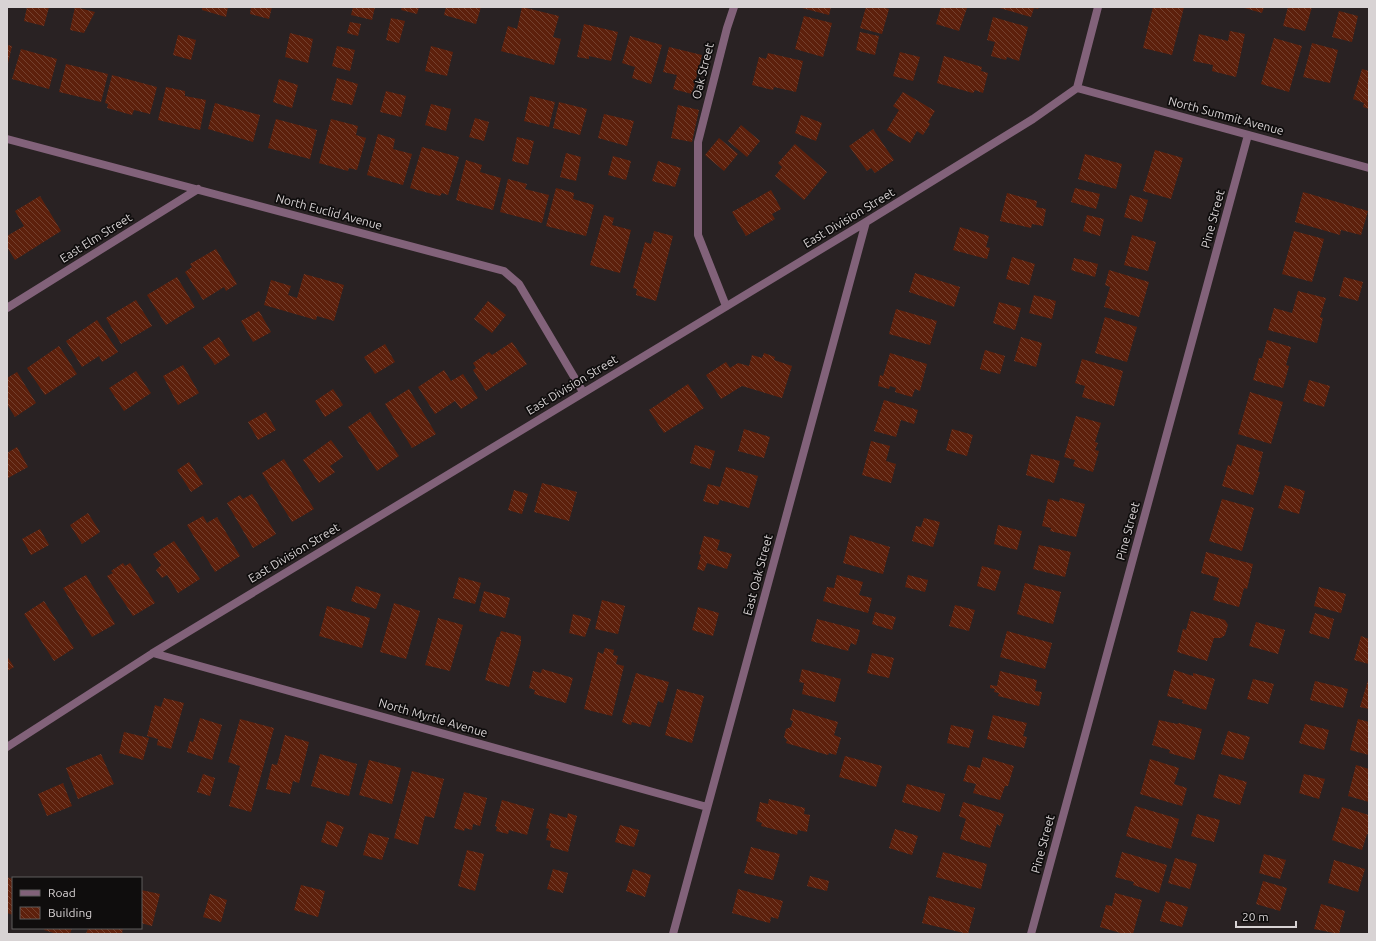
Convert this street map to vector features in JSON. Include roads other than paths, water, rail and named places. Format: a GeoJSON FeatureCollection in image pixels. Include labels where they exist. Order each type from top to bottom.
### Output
{"type":"FeatureCollection","features":[{"type":"Feature","properties":{"kind":"street","name":"Oak Street"},"geometry":{"type":"LineString","coordinates":[[726,306],[698,234],[698,142],[727,28],[734,7]]}},
{"type":"Feature","properties":{"kind":"street"},"geometry":{"type":"LineString","coordinates":[[1077,88],[1098,7]]}},
{"type":"Feature","properties":{"kind":"street","name":"North Summit Avenue"},"geometry":{"type":"LineString","coordinates":[[1077,88],[1369,168]]}},
{"type":"Feature","properties":{"kind":"street","name":"East Division Street"},"geometry":{"type":"LineString","coordinates":[[7,747],[153,653],[866,222],[1033,119],[1077,88]]}},
{"type":"Feature","properties":{"kind":"street","name":"Pine Street"},"geometry":{"type":"LineString","coordinates":[[1031,934],[1248,135]]}},
{"type":"Feature","properties":{"kind":"street","name":"North Euclid Avenue"},"geometry":{"type":"LineString","coordinates":[[7,139],[504,271],[519,284],[583,392]]}},
{"type":"Feature","properties":{"kind":"street","name":"East Elm Street"},"geometry":{"type":"LineString","coordinates":[[7,308],[198,189]]}},
{"type":"Feature","properties":{"kind":"street","name":"East Oak Street"},"geometry":{"type":"LineString","coordinates":[[673,934],[866,222]]}},
{"type":"Feature","properties":{"kind":"street","name":"North Myrtle Avenue"},"geometry":{"type":"LineString","coordinates":[[153,653],[707,806]]}}]}
